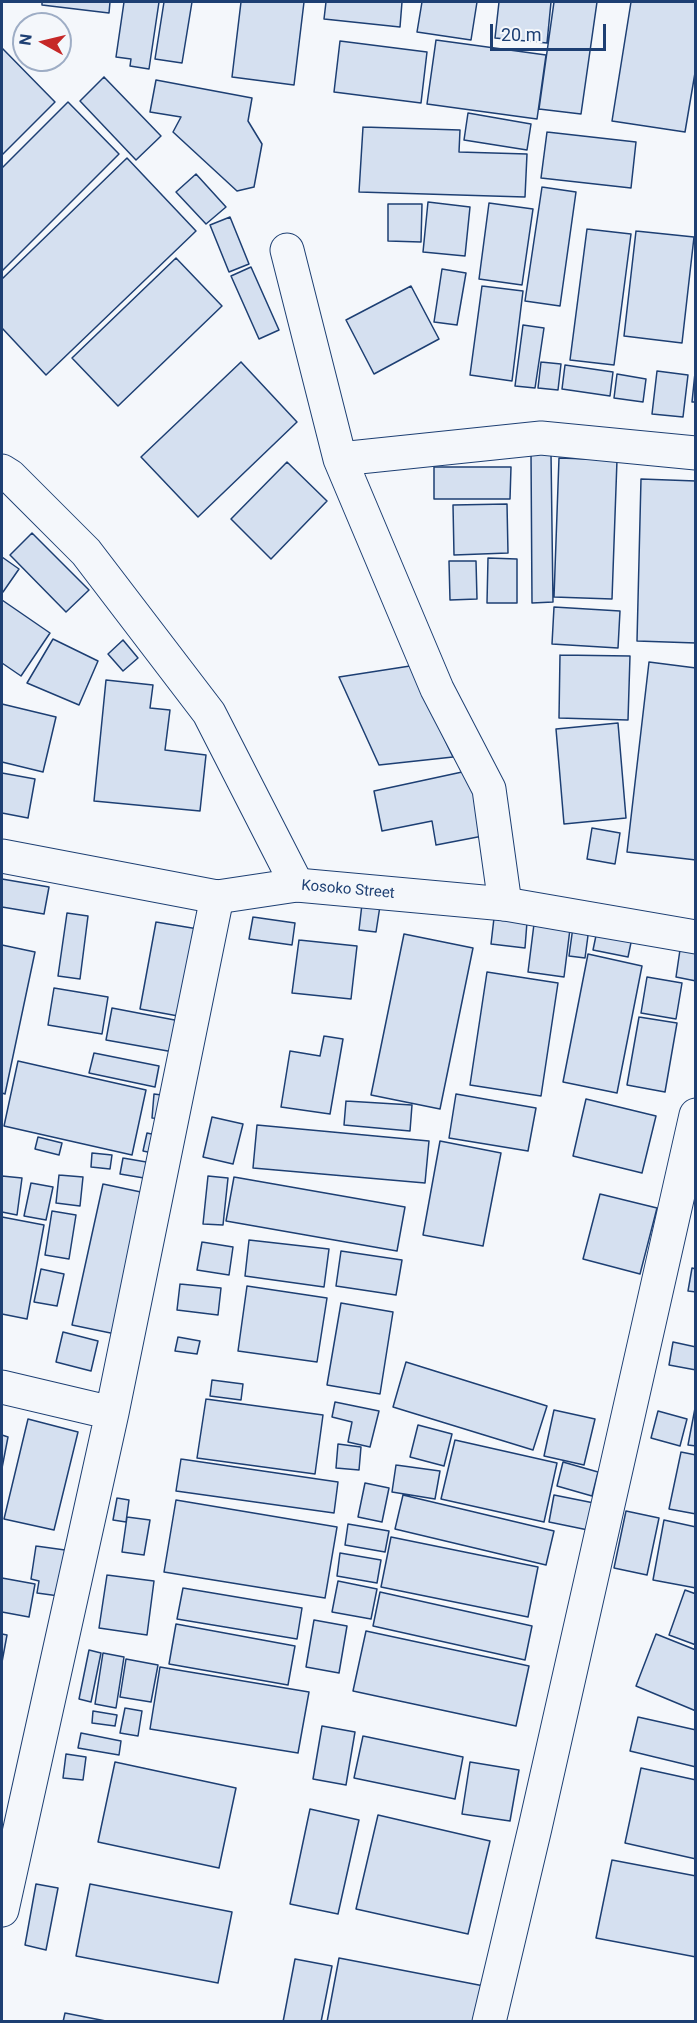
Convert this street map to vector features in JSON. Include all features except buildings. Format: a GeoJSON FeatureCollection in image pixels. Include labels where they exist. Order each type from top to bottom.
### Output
{"type":"FeatureCollection","features":[{"type":"Feature","properties":{"kind":"street"},"geometry":{"type":"LineString","coordinates":[[287,250],[340,459],[437,689],[489,789],[505,904]]}},
{"type":"Feature","properties":{"kind":"street"},"geometry":{"type":"LineString","coordinates":[[340,459],[541,438],[696,453]]}},
{"type":"Feature","properties":{"kind":"street"},"geometry":{"type":"LineString","coordinates":[[2,471],[10,476],[86,552],[209,712],[297,885]]}},
{"type":"Feature","properties":{"kind":"street","name":"Kosoko Street"},"geometry":{"type":"LineString","coordinates":[[2,856],[217,897],[297,885],[505,904],[696,938]]}},
{"type":"Feature","properties":{"kind":"street"},"geometry":{"type":"LineString","coordinates":[[3,1893],[112,1413],[217,897]]}},
{"type":"Feature","properties":{"kind":"street"},"geometry":{"type":"LineString","coordinates":[[489,2022],[696,1115]]}},
{"type":"Feature","properties":{"kind":"street"},"geometry":{"type":"LineString","coordinates":[[2,1387],[112,1413]]}}]}
